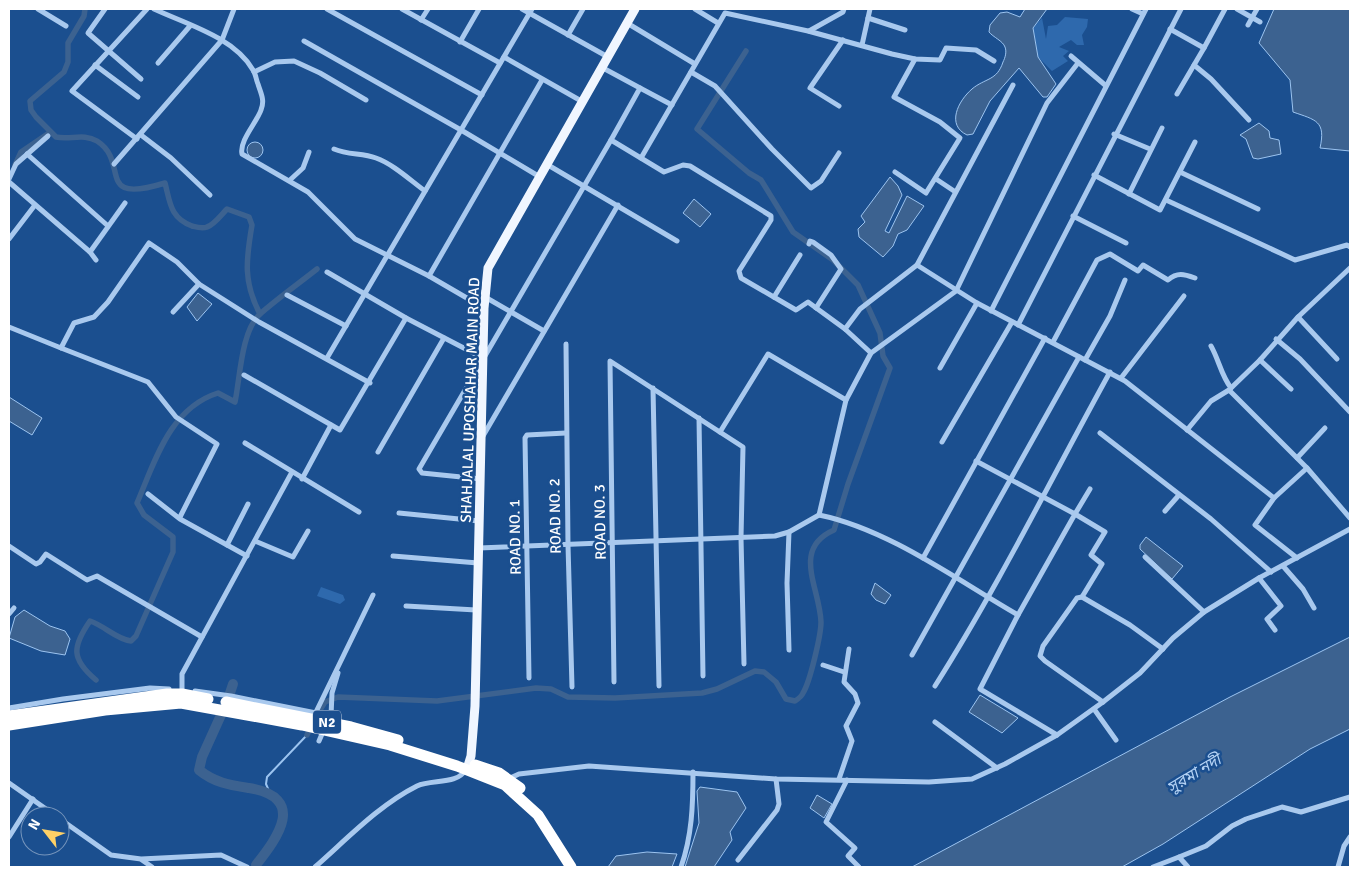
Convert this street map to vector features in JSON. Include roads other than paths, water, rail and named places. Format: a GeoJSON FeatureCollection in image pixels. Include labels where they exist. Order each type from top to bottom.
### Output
{"type":"FeatureCollection","features":[{"type":"Feature","properties":{"kind":"highway","name":"N2"},"geometry":{"type":"LineString","coordinates":[[9,716],[98,702],[182,695],[314,716],[370,731],[507,782],[538,815],[571,867]]}},
{"type":"Feature","properties":{"kind":"highway","name":"N2"},"geometry":{"type":"LineString","coordinates":[[9,725],[182,695],[354,736],[468,766]]}},
{"type":"Feature","properties":{"kind":"main road","name":"SHAHJALAL UPOSHAHAR MAIN ROAD"},"geometry":{"type":"LineString","coordinates":[[468,766],[475,706],[484,297],[488,268],[635,9]]}},
{"type":"Feature","properties":{"kind":"street"},"geometry":{"type":"LineString","coordinates":[[38,9],[66,26]]}},
{"type":"Feature","properties":{"kind":"street"},"geometry":{"type":"LineString","coordinates":[[105,9],[88,33],[141,79]]}},
{"type":"Feature","properties":{"kind":"street"},"geometry":{"type":"LineString","coordinates":[[146,9],[72,92],[171,158],[210,195]]}},
{"type":"Feature","properties":{"kind":"street"},"geometry":{"type":"LineString","coordinates":[[154,9],[222,40],[250,64],[263,97],[263,106],[257,121],[242,145],[242,154],[308,192],[355,239],[388,254],[484,308]]}},
{"type":"Feature","properties":{"kind":"street"},"geometry":{"type":"LineString","coordinates":[[114,164],[222,40],[234,9]]}},
{"type":"Feature","properties":{"kind":"street"},"geometry":{"type":"LineString","coordinates":[[327,9],[482,95]]}},
{"type":"Feature","properties":{"kind":"street"},"geometry":{"type":"LineString","coordinates":[[402,9],[500,64]]}},
{"type":"Feature","properties":{"kind":"street"},"geometry":{"type":"LineString","coordinates":[[421,20],[428,9]]}},
{"type":"Feature","properties":{"kind":"street"},"geometry":{"type":"LineString","coordinates":[[460,42],[479,9]]}},
{"type":"Feature","properties":{"kind":"street"},"geometry":{"type":"LineString","coordinates":[[522,9],[531,11],[568,35],[608,57]]}},
{"type":"Feature","properties":{"kind":"street"},"geometry":{"type":"LineString","coordinates":[[568,35],[583,9]]}},
{"type":"Feature","properties":{"kind":"street"},"geometry":{"type":"LineString","coordinates":[[695,9],[718,23]]}},
{"type":"Feature","properties":{"kind":"street"},"geometry":{"type":"LineString","coordinates":[[808,31],[842,12],[844,9]]}},
{"type":"Feature","properties":{"kind":"street"},"geometry":{"type":"LineString","coordinates":[[862,44],[870,9]]}},
{"type":"Feature","properties":{"kind":"street"},"geometry":{"type":"LineString","coordinates":[[990,311],[1144,12],[1132,9]]}},
{"type":"Feature","properties":{"kind":"street"},"geometry":{"type":"LineString","coordinates":[[1018,325],[1114,134],[1180,9]]}},
{"type":"Feature","properties":{"kind":"street"},"geometry":{"type":"LineString","coordinates":[[1177,94],[1225,9]]}},
{"type":"Feature","properties":{"kind":"street"},"geometry":{"type":"LineString","coordinates":[[1237,9],[1260,22]]}},
{"type":"Feature","properties":{"kind":"street"},"geometry":{"type":"LineString","coordinates":[[1248,25],[1257,9]]}},
{"type":"Feature","properties":{"kind":"street"},"geometry":{"type":"LineString","coordinates":[[327,358],[531,11]]}},
{"type":"Feature","properties":{"kind":"street"},"geometry":{"type":"LineString","coordinates":[[641,158],[725,13],[862,44],[914,59],[940,60],[946,48],[976,50],[994,61]]}},
{"type":"Feature","properties":{"kind":"street"},"geometry":{"type":"LineString","coordinates":[[868,18],[905,30]]}},
{"type":"Feature","properties":{"kind":"street"},"geometry":{"type":"LineString","coordinates":[[627,23],[695,64]]}},
{"type":"Feature","properties":{"kind":"street"},"geometry":{"type":"LineString","coordinates":[[158,63],[190,26]]}},
{"type":"Feature","properties":{"kind":"street"},"geometry":{"type":"LineString","coordinates":[[1170,29],[1204,48]]}},
{"type":"Feature","properties":{"kind":"street"},"geometry":{"type":"LineString","coordinates":[[839,106],[810,88],[843,40]]}},
{"type":"Feature","properties":{"kind":"street"},"geometry":{"type":"LineString","coordinates":[[304,41],[541,177]]}},
{"type":"Feature","properties":{"kind":"street"},"geometry":{"type":"LineString","coordinates":[[1071,56],[1105,85]]}},
{"type":"Feature","properties":{"kind":"street"},"geometry":{"type":"LineString","coordinates":[[504,57],[583,102]]}},
{"type":"Feature","properties":{"kind":"street"},"geometry":{"type":"LineString","coordinates":[[894,172],[926,193],[960,138],[940,122],[894,98],[914,59]]}},
{"type":"Feature","properties":{"kind":"street"},"geometry":{"type":"LineString","coordinates":[[254,72],[275,62],[294,61],[320,73],[366,100]]}},
{"type":"Feature","properties":{"kind":"street"},"geometry":{"type":"LineString","coordinates":[[818,515],[846,400],[872,352],[956,291],[1047,103],[1080,64]]}},
{"type":"Feature","properties":{"kind":"street"},"geometry":{"type":"LineString","coordinates":[[96,65],[138,97]]}},
{"type":"Feature","properties":{"kind":"street"},"geometry":{"type":"LineString","coordinates":[[1194,65],[1211,79],[1249,120]]}},
{"type":"Feature","properties":{"kind":"street"},"geometry":{"type":"LineString","coordinates":[[602,68],[672,106]]}},
{"type":"Feature","properties":{"kind":"street"},"geometry":{"type":"LineString","coordinates":[[690,72],[715,86],[724,94],[772,149],[811,188],[821,181],[839,153]]}},
{"type":"Feature","properties":{"kind":"street"},"geometry":{"type":"LineString","coordinates":[[429,276],[542,80]]}},
{"type":"Feature","properties":{"kind":"street"},"geometry":{"type":"LineString","coordinates":[[845,330],[860,309],[917,264],[954,191],[1013,85]]}},
{"type":"Feature","properties":{"kind":"street"},"geometry":{"type":"LineString","coordinates":[[481,479],[422,473],[419,469],[640,88]]}},
{"type":"Feature","properties":{"kind":"street"},"geometry":{"type":"LineString","coordinates":[[1129,194],[1162,128]]}},
{"type":"Feature","properties":{"kind":"street"},"geometry":{"type":"LineString","coordinates":[[1114,134],[1150,149]]}},
{"type":"Feature","properties":{"kind":"street"},"geometry":{"type":"LineString","coordinates":[[48,136],[16,164],[9,180],[90,252],[96,260]]}},
{"type":"Feature","properties":{"kind":"street"},"geometry":{"type":"LineString","coordinates":[[610,140],[664,172],[683,165],[690,166],[771,216],[771,220],[739,275],[796,310],[808,302],[872,352]]}},
{"type":"Feature","properties":{"kind":"street"},"geometry":{"type":"LineString","coordinates":[[1094,175],[1160,210],[1194,142]]}},
{"type":"Feature","properties":{"kind":"street"},"geometry":{"type":"LineString","coordinates":[[334,148],[346,154],[360,154],[378,158],[425,190]]}},
{"type":"Feature","properties":{"kind":"street"},"geometry":{"type":"LineString","coordinates":[[290,180],[302,168],[309,152]]}},
{"type":"Feature","properties":{"kind":"street"},"geometry":{"type":"LineString","coordinates":[[27,154],[108,226]]}},
{"type":"Feature","properties":{"kind":"street"},"geometry":{"type":"LineString","coordinates":[[548,165],[677,241]]}},
{"type":"Feature","properties":{"kind":"street"},"geometry":{"type":"LineString","coordinates":[[1180,172],[1258,209]]}},
{"type":"Feature","properties":{"kind":"street"},"geometry":{"type":"LineString","coordinates":[[936,179],[954,191]]}},
{"type":"Feature","properties":{"kind":"street"},"geometry":{"type":"LineString","coordinates":[[1166,200],[1295,260],[1347,245],[1350,247]]}},
{"type":"Feature","properties":{"kind":"street"},"geometry":{"type":"LineString","coordinates":[[90,252],[125,202]]}},
{"type":"Feature","properties":{"kind":"street"},"geometry":{"type":"LineString","coordinates":[[9,240],[35,205]]}},
{"type":"Feature","properties":{"kind":"street"},"geometry":{"type":"LineString","coordinates":[[481,438],[618,205]]}},
{"type":"Feature","properties":{"kind":"street"},"geometry":{"type":"LineString","coordinates":[[1073,216],[1126,243]]}},
{"type":"Feature","properties":{"kind":"street"},"geometry":{"type":"LineString","coordinates":[[61,348],[74,323],[94,316],[108,302],[149,242],[177,262],[199,284],[259,322],[370,383]]}},
{"type":"Feature","properties":{"kind":"street"},"geometry":{"type":"LineString","coordinates":[[810,243],[831,255],[840,270],[816,308]]}},
{"type":"Feature","properties":{"kind":"street"},"geometry":{"type":"LineString","coordinates":[[1053,342],[1097,260],[1104,255],[1110,254],[1138,271],[1143,265],[1168,280],[1175,274],[1185,274],[1195,278]]}},
{"type":"Feature","properties":{"kind":"street"},"geometry":{"type":"LineString","coordinates":[[774,298],[800,255]]}},
{"type":"Feature","properties":{"kind":"street"},"geometry":{"type":"LineString","coordinates":[[917,264],[977,304],[1120,378],[1274,498]]}},
{"type":"Feature","properties":{"kind":"street"},"geometry":{"type":"LineString","coordinates":[[1187,430],[1211,401],[1230,389],[1260,360],[1298,317],[1350,268]]}},
{"type":"Feature","properties":{"kind":"street"},"geometry":{"type":"LineString","coordinates":[[327,272],[406,318],[483,358]]}},
{"type":"Feature","properties":{"kind":"street"},"geometry":{"type":"LineString","coordinates":[[1085,360],[1110,316],[1125,280]]}},
{"type":"Feature","properties":{"kind":"street"},"geometry":{"type":"LineString","coordinates":[[174,312],[199,284]]}},
{"type":"Feature","properties":{"kind":"street"},"geometry":{"type":"LineString","coordinates":[[287,295],[346,326]]}},
{"type":"Feature","properties":{"kind":"street"},"geometry":{"type":"LineString","coordinates":[[1120,378],[1184,296]]}},
{"type":"Feature","properties":{"kind":"street"},"geometry":{"type":"LineString","coordinates":[[484,297],[544,331]]}},
{"type":"Feature","properties":{"kind":"street"},"geometry":{"type":"LineString","coordinates":[[940,368],[977,304]]}},
{"type":"Feature","properties":{"kind":"street"},"geometry":{"type":"LineString","coordinates":[[1298,317],[1337,359]]}},
{"type":"Feature","properties":{"kind":"street"},"geometry":{"type":"LineString","coordinates":[[244,375],[341,429],[370,383],[406,318]]}},
{"type":"Feature","properties":{"kind":"street"},"geometry":{"type":"LineString","coordinates":[[942,442],[1012,322]]}},
{"type":"Feature","properties":{"kind":"street"},"geometry":{"type":"LineString","coordinates":[[9,326],[148,382],[176,417],[218,444],[180,517]]}},
{"type":"Feature","properties":{"kind":"street"},"geometry":{"type":"LineString","coordinates":[[378,452],[444,338]]}},
{"type":"Feature","properties":{"kind":"street"},"geometry":{"type":"LineString","coordinates":[[923,558],[1045,338]]}},
{"type":"Feature","properties":{"kind":"street"},"geometry":{"type":"LineString","coordinates":[[1276,340],[1300,359],[1350,412]]}},
{"type":"Feature","properties":{"kind":"street","name":"ROAD NO. 2"},"geometry":{"type":"LineString","coordinates":[[566,344],[566,433],[572,687]]}},
{"type":"Feature","properties":{"kind":"street"},"geometry":{"type":"LineString","coordinates":[[1211,346],[1230,389],[1307,468],[1350,518]]}},
{"type":"Feature","properties":{"kind":"street"},"geometry":{"type":"LineString","coordinates":[[720,432],[768,354],[846,400]]}},
{"type":"Feature","properties":{"kind":"street"},"geometry":{"type":"LineString","coordinates":[[912,655],[1079,357]]}},
{"type":"Feature","properties":{"kind":"street"},"geometry":{"type":"LineString","coordinates":[[1260,360],[1291,390]]}},
{"type":"Feature","properties":{"kind":"street","name":"ROAD NO. 3"},"geometry":{"type":"LineString","coordinates":[[614,682],[610,361],[653,388]]}},
{"type":"Feature","properties":{"kind":"street"},"geometry":{"type":"LineString","coordinates":[[935,686],[989,599],[1042,495],[1110,372]]}},
{"type":"Feature","properties":{"kind":"street"},"geometry":{"type":"LineString","coordinates":[[653,388],[743,446],[741,538],[744,664]]}},
{"type":"Feature","properties":{"kind":"street"},"geometry":{"type":"LineString","coordinates":[[653,388],[659,686]]}},
{"type":"Feature","properties":{"kind":"street"},"geometry":{"type":"LineString","coordinates":[[699,418],[703,676]]}},
{"type":"Feature","properties":{"kind":"street"},"geometry":{"type":"LineString","coordinates":[[302,479],[331,425]]}},
{"type":"Feature","properties":{"kind":"street"},"geometry":{"type":"LineString","coordinates":[[1297,458],[1325,428]]}},
{"type":"Feature","properties":{"kind":"street","name":"ROAD NO. 1"},"geometry":{"type":"LineString","coordinates":[[529,678],[525,438],[527,435],[566,433]]}},
{"type":"Feature","properties":{"kind":"street"},"geometry":{"type":"LineString","coordinates":[[1100,433],[1211,519],[1271,572]]}},
{"type":"Feature","properties":{"kind":"street"},"geometry":{"type":"LineString","coordinates":[[245,443],[359,512]]}},
{"type":"Feature","properties":{"kind":"street"},"geometry":{"type":"LineString","coordinates":[[976,462],[1042,495],[1105,532],[1091,555],[1102,564],[1082,597],[1077,598],[1043,646],[1040,656],[1103,702]]}},
{"type":"Feature","properties":{"kind":"street"},"geometry":{"type":"LineString","coordinates":[[1297,558],[1255,525],[1274,498],[1307,468]]}},
{"type":"Feature","properties":{"kind":"street"},"geometry":{"type":"LineString","coordinates":[[9,708],[150,688],[182,695],[182,674],[292,472]]}},
{"type":"Feature","properties":{"kind":"street"},"geometry":{"type":"LineString","coordinates":[[1057,735],[980,689],[1018,615],[1090,489]]}},
{"type":"Feature","properties":{"kind":"street"},"geometry":{"type":"LineString","coordinates":[[148,494],[180,517],[247,556]]}},
{"type":"Feature","properties":{"kind":"street"},"geometry":{"type":"LineString","coordinates":[[1165,511],[1179,495]]}},
{"type":"Feature","properties":{"kind":"street"},"geometry":{"type":"LineString","coordinates":[[227,545],[248,504]]}},
{"type":"Feature","properties":{"kind":"street"},"geometry":{"type":"LineString","coordinates":[[400,513],[479,521]]}},
{"type":"Feature","properties":{"kind":"street"},"geometry":{"type":"LineString","coordinates":[[479,548],[613,542],[700,541],[775,536],[789,532],[818,515],[848,525],[923,558],[1018,615]]}},
{"type":"Feature","properties":{"kind":"street"},"geometry":{"type":"LineString","coordinates":[[507,782],[519,774],[589,766],[776,779],[950,781],[972,779],[997,768],[1057,735],[1094,709],[1140,673],[1163,649],[1204,612],[1259,578],[1350,529]]}},
{"type":"Feature","properties":{"kind":"street"},"geometry":{"type":"LineString","coordinates":[[255,541],[293,557],[308,531]]}},
{"type":"Feature","properties":{"kind":"street"},"geometry":{"type":"LineString","coordinates":[[789,532],[787,583],[789,650]]}},
{"type":"Feature","properties":{"kind":"street"},"geometry":{"type":"LineString","coordinates":[[9,546],[36,564],[46,554],[87,580],[96,576],[202,637]]}},
{"type":"Feature","properties":{"kind":"street"},"geometry":{"type":"LineString","coordinates":[[393,556],[478,563]]}},
{"type":"Feature","properties":{"kind":"street"},"geometry":{"type":"LineString","coordinates":[[1145,557],[1204,612]]}},
{"type":"Feature","properties":{"kind":"street"},"geometry":{"type":"LineString","coordinates":[[1283,566],[1303,589],[1314,608]]}},
{"type":"Feature","properties":{"kind":"street"},"geometry":{"type":"LineString","coordinates":[[1259,578],[1281,606],[1267,619],[1275,630]]}},
{"type":"Feature","properties":{"kind":"street"},"geometry":{"type":"LineString","coordinates":[[314,716],[372,595]]}},
{"type":"Feature","properties":{"kind":"street"},"geometry":{"type":"LineString","coordinates":[[1082,597],[1130,625],[1163,649]]}},
{"type":"Feature","properties":{"kind":"street"},"geometry":{"type":"LineString","coordinates":[[406,606],[476,610]]}},
{"type":"Feature","properties":{"kind":"street"},"geometry":{"type":"LineString","coordinates":[[9,614],[14,608]]}},
{"type":"Feature","properties":{"kind":"street"},"geometry":{"type":"LineString","coordinates":[[331,716],[332,693],[352,638]]}},
{"type":"Feature","properties":{"kind":"street"},"geometry":{"type":"LineString","coordinates":[[839,779],[852,741],[846,726],[858,703],[855,694],[844,682],[849,649]]}},
{"type":"Feature","properties":{"kind":"street"},"geometry":{"type":"LineString","coordinates":[[824,665],[844,672]]}},
{"type":"Feature","properties":{"kind":"street"},"geometry":{"type":"LineString","coordinates":[[1094,709],[1116,740]]}},
{"type":"Feature","properties":{"kind":"street"},"geometry":{"type":"LineString","coordinates":[[935,722],[997,768]]}},
{"type":"Feature","properties":{"kind":"street"},"geometry":{"type":"LineString","coordinates":[[319,741],[322,734]]}},
{"type":"Feature","properties":{"kind":"street"},"geometry":{"type":"LineString","coordinates":[[315,867],[396,797],[420,784],[458,778],[468,766]]}},
{"type":"Feature","properties":{"kind":"street"},"geometry":{"type":"LineString","coordinates":[[681,867],[691,830],[693,772]]}},
{"type":"Feature","properties":{"kind":"street"},"geometry":{"type":"LineString","coordinates":[[738,860],[777,810],[779,804],[776,779]]}},
{"type":"Feature","properties":{"kind":"street"},"geometry":{"type":"LineString","coordinates":[[847,780],[826,822],[855,848],[848,856],[858,867]]}},
{"type":"Feature","properties":{"kind":"street"},"geometry":{"type":"LineString","coordinates":[[9,783],[43,806]]}},
{"type":"Feature","properties":{"kind":"street"},"geometry":{"type":"LineString","coordinates":[[1153,867],[1206,846],[1232,826],[1246,819],[1282,807],[1301,812],[1350,797]]}},
{"type":"Feature","properties":{"kind":"street"},"geometry":{"type":"LineString","coordinates":[[9,837],[33,798]]}},
{"type":"Feature","properties":{"kind":"street"},"geometry":{"type":"LineString","coordinates":[[70,826],[107,854],[141,859],[221,855],[247,867]]}},
{"type":"Feature","properties":{"kind":"street"},"geometry":{"type":"LineString","coordinates":[[1338,867],[1344,846],[1350,837]]}},
{"type":"Feature","properties":{"kind":"street"},"geometry":{"type":"LineString","coordinates":[[1179,857],[1188,867]]}},
{"type":"Feature","properties":{"kind":"street"},"geometry":{"type":"LineString","coordinates":[[141,859],[152,867]]}},
{"type":"Feature","properties":{"kind":"water"},"geometry":{"type":"Polygon","coordinates":[[[1025,9],[1047,9],[1033,28],[1038,57],[1056,84],[1047,97],[1043,97],[1019,68],[990,101],[973,134],[967,135],[957,125],[956,113],[959,106],[972,89],[997,73],[1006,55],[1004,45],[989,32],[990,25],[1000,13],[1007,12],[1020,17],[1025,9]]]}},
{"type":"Feature","properties":{"kind":"water"},"geometry":{"type":"Polygon","coordinates":[[[1274,9],[1350,9],[1350,151],[1320,148],[1322,132],[1317,123],[1308,117],[1293,112],[1290,80],[1259,43],[1274,9]]]}},
{"type":"Feature","properties":{"kind":"water"},"geometry":{"type":"Polygon","coordinates":[[[1259,123],[1269,131],[1270,138],[1279,140],[1281,154],[1258,159],[1253,158],[1246,139],[1240,135],[1259,123]]]}},
{"type":"Feature","properties":{"kind":"water"},"geometry":{"type":"Polygon","coordinates":[[[255,142],[263,150],[255,158],[247,150],[255,142]]]}},
{"type":"Feature","properties":{"kind":"water"},"geometry":{"type":"Polygon","coordinates":[[[890,177],[898,186],[902,195],[885,231],[889,233],[907,196],[924,206],[907,230],[898,234],[893,246],[883,257],[859,237],[858,229],[865,222],[861,216],[890,177]]]}},
{"type":"Feature","properties":{"kind":"water"},"geometry":{"type":"Polygon","coordinates":[[[694,199],[711,214],[700,227],[683,213],[694,199]]]}},
{"type":"Feature","properties":{"kind":"water"},"geometry":{"type":"Polygon","coordinates":[[[198,293],[212,304],[197,321],[187,307],[198,293]]]}},
{"type":"Feature","properties":{"kind":"water"},"geometry":{"type":"Polygon","coordinates":[[[9,397],[42,418],[32,435],[9,421],[9,397]]]}},
{"type":"Feature","properties":{"kind":"water"},"geometry":{"type":"Polygon","coordinates":[[[1146,537],[1183,566],[1172,579],[1140,549],[1140,545],[1146,537]]]}},
{"type":"Feature","properties":{"kind":"water"},"geometry":{"type":"Polygon","coordinates":[[[875,583],[891,595],[885,604],[876,600],[871,594],[875,583]]]}},
{"type":"Feature","properties":{"kind":"water"},"geometry":{"type":"Polygon","coordinates":[[[24,610],[50,626],[65,631],[70,639],[65,655],[41,651],[9,638],[15,617],[24,610]]]}},
{"type":"Feature","properties":{"kind":"water","name":"সুরমা নদী"},"geometry":{"type":"Polygon","coordinates":[[[1350,637],[1350,729],[1310,749],[1163,844],[1122,867],[912,867],[1230,697],[1350,637]]]}},
{"type":"Feature","properties":{"kind":"water"},"geometry":{"type":"Polygon","coordinates":[[[980,695],[1018,718],[1002,733],[969,712],[980,695]]]}},
{"type":"Feature","properties":{"kind":"water"},"geometry":{"type":"Polygon","coordinates":[[[700,787],[737,792],[746,808],[730,832],[732,840],[714,867],[685,867],[699,823],[697,791],[700,787]]]}},
{"type":"Feature","properties":{"kind":"water"},"geometry":{"type":"Polygon","coordinates":[[[817,795],[832,804],[824,818],[810,808],[817,795]]]}},
{"type":"Feature","properties":{"kind":"water"},"geometry":{"type":"Polygon","coordinates":[[[647,852],[677,854],[672,867],[608,867],[616,856],[647,852]]]}},
{"type":"Feature","properties":{"kind":"waterway"},"geometry":{"type":"LineString","coordinates":[[85,9],[84,16],[68,43],[68,62],[64,72],[30,101],[31,110],[56,137],[87,137],[97,141],[107,150],[121,185],[129,189],[165,183],[172,209],[179,219],[185,223],[197,227],[207,227],[215,222],[227,209],[249,217],[252,225],[247,260],[248,281],[260,314]]}},
{"type":"Feature","properties":{"kind":"waterway"},"geometry":{"type":"LineString","coordinates":[[318,713],[325,702],[338,697],[437,701],[536,688],[551,689],[568,697],[615,698],[702,693],[717,689],[755,671],[764,672],[776,682],[786,699],[795,701],[802,694],[815,658],[821,622],[820,609],[813,583],[811,558],[814,548],[821,538],[834,530],[848,484],[890,368],[883,356],[880,333],[858,285],[833,260],[793,232],[761,180],[749,173],[697,129],[746,51]]}},
{"type":"Feature","properties":{"kind":"waterway"},"geometry":{"type":"LineString","coordinates":[[15,165],[21,152],[49,133]]}},
{"type":"Feature","properties":{"kind":"waterway"},"geometry":{"type":"LineString","coordinates":[[96,680],[88,673],[78,659],[77,646],[84,630],[90,621],[120,638],[131,641],[136,636],[173,552],[173,537],[144,515],[137,503],[166,438],[176,423],[201,400],[218,393],[235,402],[245,343],[254,322],[267,308],[317,269]]}},
{"type":"Feature","properties":{"kind":"waterway"},"geometry":{"type":"LineString","coordinates":[[230,693],[233,684]]}},
{"type":"Feature","properties":{"kind":"waterway"},"geometry":{"type":"LineString","coordinates":[[221,715],[202,757],[199,770],[223,783],[267,793],[278,800],[283,809],[279,831],[256,865]]}},
{"type":"Feature","properties":{"kind":"waterway"},"geometry":{"type":"LineString","coordinates":[[272,798],[266,784],[267,777],[307,735]]}}]}
